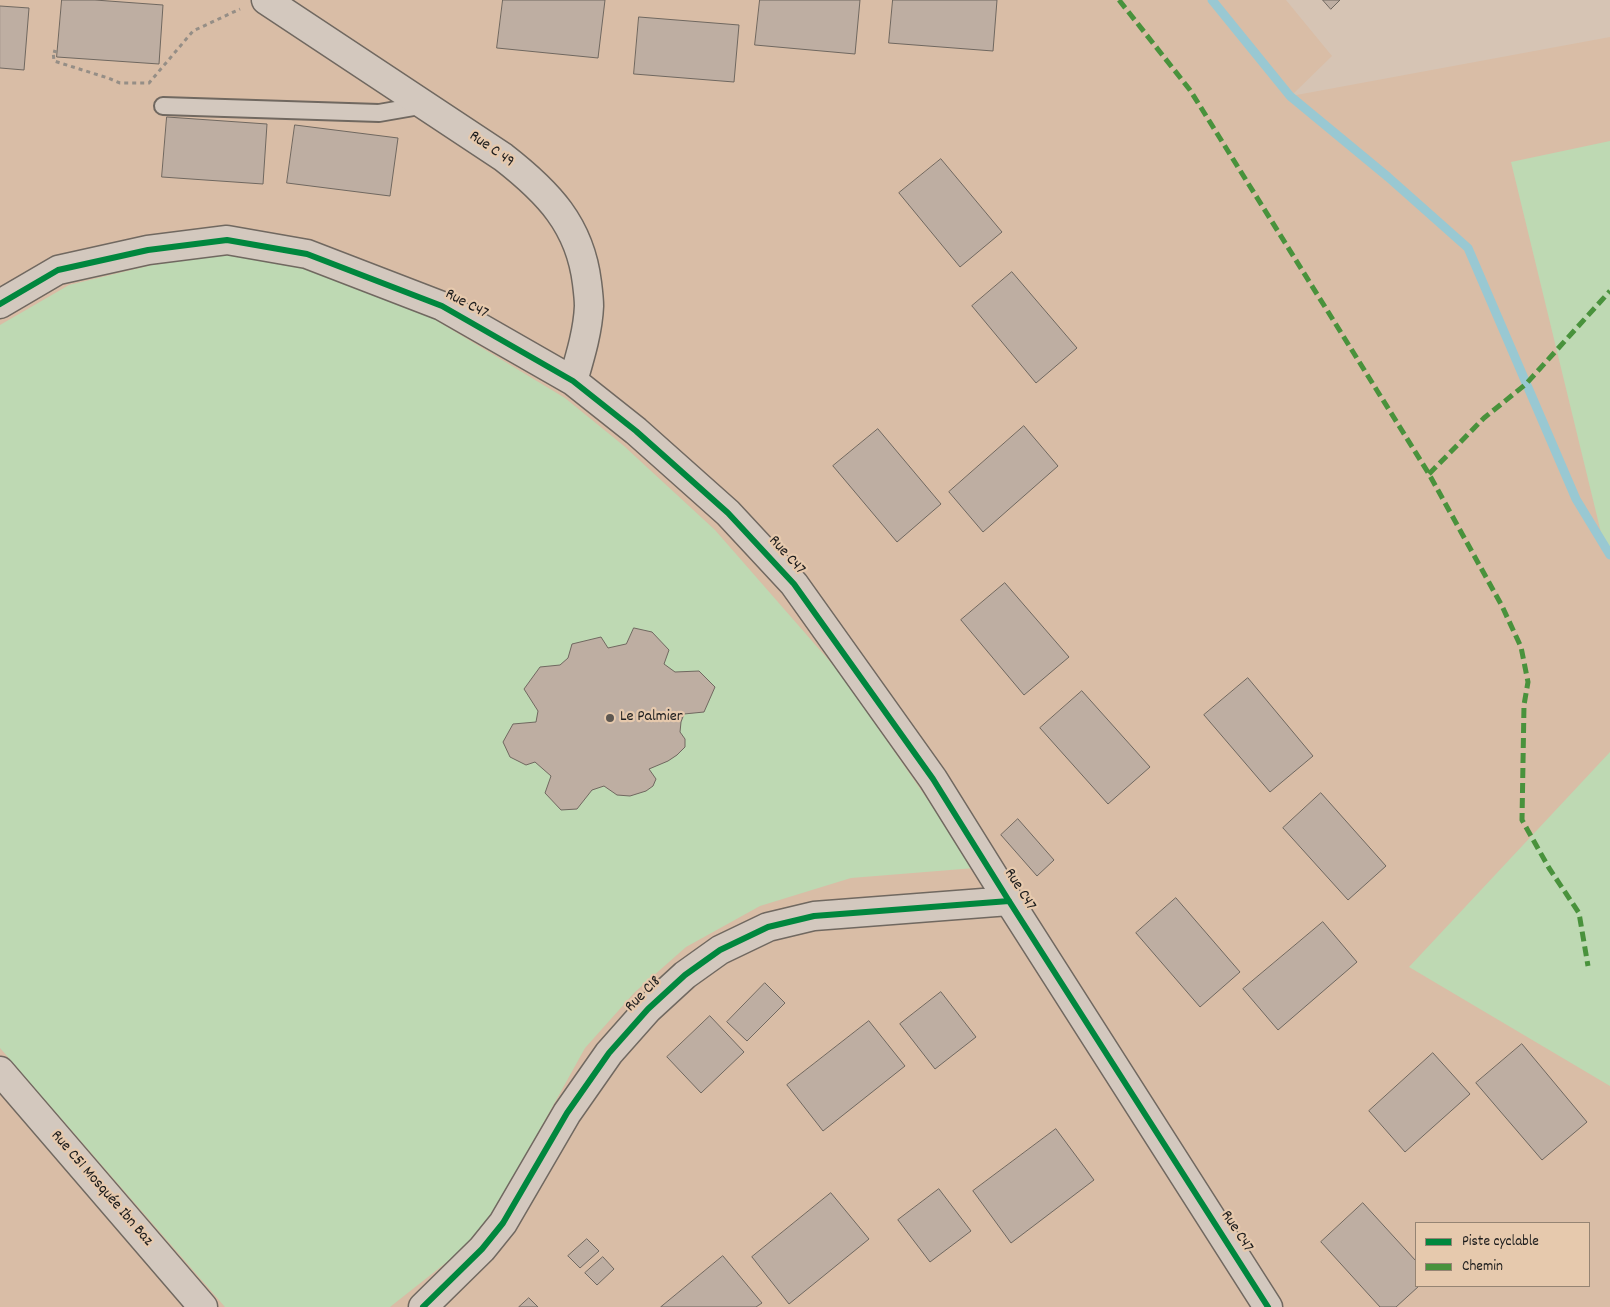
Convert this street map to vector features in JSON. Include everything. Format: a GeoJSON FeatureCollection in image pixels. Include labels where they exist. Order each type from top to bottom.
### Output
{"type":"FeatureCollection","features":[{"type":"Feature","properties":{"kind":"street","name":"Rue C 49"},"geometry":{"type":"LineString","coordinates":[[266,0],[503,157],[526,175],[546,195],[566,220],[584,263],[589,306],[584,342],[573,381]]}},
{"type":"Feature","properties":{"kind":"street","name":"Rue C47"},"geometry":{"type":"LineString","coordinates":[[0,304],[58,270],[148,250],[227,240],[307,254],[442,306],[573,381],[636,430],[728,513],[794,584],[933,779],[1268,1307]]}},
{"type":"Feature","properties":{"kind":"street","name":"Rue C18"},"geometry":{"type":"LineString","coordinates":[[423,1307],[482,1249],[503,1223],[567,1113],[609,1054],[648,1009],[686,975],[720,950],[768,927],[814,916],[1009,901]]}},
{"type":"Feature","properties":{"kind":"street","name":"Rue C51 Mosquée Ibn Baz"},"geometry":{"type":"LineString","coordinates":[[0,1071],[203,1307]]}},
{"type":"Feature","properties":{"kind":"lane"},"geometry":{"type":"LineString","coordinates":[[162,106],[379,113],[425,105]]}},
{"type":"Feature","properties":{"kind":"path"},"geometry":{"type":"LineString","coordinates":[[57,52],[53,51],[54,61],[120,83],[149,83],[194,31],[240,9]]}},
{"type":"Feature","properties":{"kind":"shaded area"},"geometry":{"type":"Polygon","coordinates":[[[0,0],[1286,0],[1332,56],[1291,96],[1610,37],[1610,1307],[0,1307],[0,0]]]}},
{"type":"Feature","properties":{"kind":"green space"},"geometry":{"type":"Polygon","coordinates":[[[1610,141],[1610,551],[1604,545],[1511,162],[1610,141]]]}},
{"type":"Feature","properties":{"kind":"green space"},"geometry":{"type":"Polygon","coordinates":[[[227,254],[305,267],[434,319],[565,398],[624,446],[715,530],[840,673],[975,868],[851,878],[760,906],[686,947],[635,992],[585,1048],[509,1185],[476,1239],[390,1307],[225,1307],[0,1048],[0,325],[69,285],[152,265],[227,254]]]}},
{"type":"Feature","properties":{"kind":"green space"},"geometry":{"type":"Polygon","coordinates":[[[1610,752],[1610,1086],[1409,967],[1610,752]]]}},
{"type":"Feature","properties":{"kind":"building"},"geometry":{"type":"Polygon","coordinates":[[[62,0],[95,0],[163,5],[159,64],[57,57],[62,0]]]}},
{"type":"Feature","properties":{"kind":"building"},"geometry":{"type":"Polygon","coordinates":[[[503,0],[605,0],[598,58],[497,48],[503,0]]]}},
{"type":"Feature","properties":{"kind":"building"},"geometry":{"type":"Polygon","coordinates":[[[760,0],[860,0],[855,54],[755,45],[760,0]]]}},
{"type":"Feature","properties":{"kind":"building"},"geometry":{"type":"Polygon","coordinates":[[[893,0],[997,0],[993,51],[889,43],[893,0]]]}},
{"type":"Feature","properties":{"kind":"building"},"geometry":{"type":"Polygon","coordinates":[[[1323,0],[1340,0],[1331,9],[1323,0]]]}},
{"type":"Feature","properties":{"kind":"building"},"geometry":{"type":"Polygon","coordinates":[[[0,6],[29,8],[24,70],[0,68],[0,6]]]}},
{"type":"Feature","properties":{"kind":"building"},"geometry":{"type":"Polygon","coordinates":[[[639,17],[739,25],[734,82],[634,74],[639,17]]]}},
{"type":"Feature","properties":{"kind":"building"},"geometry":{"type":"Polygon","coordinates":[[[167,117],[267,124],[263,184],[162,177],[167,117]]]}},
{"type":"Feature","properties":{"kind":"building"},"geometry":{"type":"Polygon","coordinates":[[[295,125],[398,138],[390,196],[287,183],[295,125]]]}},
{"type":"Feature","properties":{"kind":"building"},"geometry":{"type":"Polygon","coordinates":[[[941,159],[1002,232],[960,267],[899,193],[941,159]]]}},
{"type":"Feature","properties":{"kind":"building"},"geometry":{"type":"Polygon","coordinates":[[[1012,272],[1077,348],[1036,383],[972,306],[1012,272]]]}},
{"type":"Feature","properties":{"kind":"building"},"geometry":{"type":"Polygon","coordinates":[[[1024,426],[1058,466],[983,532],[949,492],[1024,426]]]}},
{"type":"Feature","properties":{"kind":"building"},"geometry":{"type":"Polygon","coordinates":[[[878,429],[941,504],[897,542],[833,466],[878,429]]]}},
{"type":"Feature","properties":{"kind":"building"},"geometry":{"type":"Polygon","coordinates":[[[1005,583],[1069,657],[1024,695],[961,620],[1005,583]]]}},
{"type":"Feature","properties":{"kind":"building","name":"Le Palmier"},"geometry":{"type":"Polygon","coordinates":[[[634,628],[652,632],[669,650],[664,664],[675,672],[699,671],[715,687],[704,712],[684,714],[680,732],[685,739],[685,747],[668,761],[649,769],[656,779],[653,786],[646,791],[630,796],[617,795],[604,786],[592,790],[577,809],[561,810],[545,793],[551,776],[535,762],[526,765],[510,757],[503,742],[513,724],[536,722],[538,711],[524,689],[540,667],[560,665],[568,658],[572,644],[601,637],[608,648],[626,644],[634,628]]]}},
{"type":"Feature","properties":{"kind":"building"},"geometry":{"type":"Polygon","coordinates":[[[1248,678],[1313,756],[1270,792],[1204,715],[1248,678]]]}},
{"type":"Feature","properties":{"kind":"building"},"geometry":{"type":"Polygon","coordinates":[[[1082,691],[1150,767],[1108,804],[1040,728],[1082,691]]]}},
{"type":"Feature","properties":{"kind":"building"},"geometry":{"type":"Polygon","coordinates":[[[1321,793],[1386,866],[1348,900],[1283,828],[1321,793]]]}},
{"type":"Feature","properties":{"kind":"building"},"geometry":{"type":"Polygon","coordinates":[[[1018,819],[1054,860],[1037,876],[1001,835],[1018,819]]]}},
{"type":"Feature","properties":{"kind":"building"},"geometry":{"type":"Polygon","coordinates":[[[1176,898],[1240,972],[1200,1007],[1136,933],[1176,898]]]}},
{"type":"Feature","properties":{"kind":"building"},"geometry":{"type":"Polygon","coordinates":[[[1323,922],[1357,962],[1278,1030],[1243,989],[1323,922]]]}},
{"type":"Feature","properties":{"kind":"building"},"geometry":{"type":"Polygon","coordinates":[[[765,983],[785,1003],[747,1041],[727,1022],[765,983]]]}},
{"type":"Feature","properties":{"kind":"building"},"geometry":{"type":"Polygon","coordinates":[[[941,992],[976,1037],[935,1069],[900,1024],[941,992]]]}},
{"type":"Feature","properties":{"kind":"building"},"geometry":{"type":"Polygon","coordinates":[[[710,1016],[744,1052],[701,1093],[667,1057],[710,1016]]]}},
{"type":"Feature","properties":{"kind":"building"},"geometry":{"type":"Polygon","coordinates":[[[869,1021],[905,1066],[823,1131],[787,1085],[869,1021]]]}},
{"type":"Feature","properties":{"kind":"building"},"geometry":{"type":"Polygon","coordinates":[[[1522,1044],[1587,1122],[1542,1160],[1476,1083],[1522,1044]]]}},
{"type":"Feature","properties":{"kind":"building"},"geometry":{"type":"Polygon","coordinates":[[[1433,1053],[1470,1094],[1405,1152],[1369,1111],[1433,1053]]]}},
{"type":"Feature","properties":{"kind":"building"},"geometry":{"type":"Polygon","coordinates":[[[1056,1129],[1094,1180],[1011,1243],[973,1191],[1056,1129]]]}},
{"type":"Feature","properties":{"kind":"building"},"geometry":{"type":"Polygon","coordinates":[[[939,1189],[971,1231],[930,1262],[898,1220],[939,1189]]]}},
{"type":"Feature","properties":{"kind":"building"},"geometry":{"type":"Polygon","coordinates":[[[831,1193],[869,1239],[789,1304],[752,1257],[831,1193]]]}},
{"type":"Feature","properties":{"kind":"building"},"geometry":{"type":"Polygon","coordinates":[[[1363,1203],[1415,1260],[1415,1287],[1418,1287],[1396,1307],[1380,1307],[1321,1242],[1363,1203]]]}},
{"type":"Feature","properties":{"kind":"building"},"geometry":{"type":"Polygon","coordinates":[[[587,1239],[599,1251],[580,1268],[568,1256],[587,1239]]]}},
{"type":"Feature","properties":{"kind":"building"},"geometry":{"type":"Polygon","coordinates":[[[723,1256],[762,1303],[756,1307],[661,1307],[723,1256]]]}},
{"type":"Feature","properties":{"kind":"building"},"geometry":{"type":"Polygon","coordinates":[[[603,1257],[614,1269],[597,1285],[585,1273],[603,1257]]]}},
{"type":"Feature","properties":{"kind":"building"},"geometry":{"type":"Polygon","coordinates":[[[529,1298],[538,1307],[519,1307],[529,1298]]]}},
{"type":"Feature","properties":{"kind":"waterway"},"geometry":{"type":"LineString","coordinates":[[1212,0],[1290,96],[1388,177],[1468,248],[1576,499],[1610,555]]}},
{"type":"Feature","properties":{"kind":"marked path"},"geometry":{"type":"LineString","coordinates":[[1119,0],[1190,90],[1429,474],[1502,606],[1521,647],[1528,682],[1524,705],[1522,820],[1549,868],[1579,913],[1588,966]]}},
{"type":"Feature","properties":{"kind":"marked path"},"geometry":{"type":"LineString","coordinates":[[1429,474],[1484,418],[1526,384],[1610,291]]}},
{"type":"Feature","properties":{"kind":"cycle path"},"geometry":{"type":"LineString","coordinates":[[0,304],[58,270],[148,250],[227,240],[307,254],[442,306],[573,381],[636,431],[728,513],[794,584],[933,779],[1268,1307]]}},
{"type":"Feature","properties":{"kind":"cycle path"},"geometry":{"type":"LineString","coordinates":[[423,1307],[482,1249],[503,1223],[567,1113],[609,1053],[648,1009],[685,975],[720,950],[768,927],[814,916],[1009,901]]}},
{"type":"Feature","properties":{"kind":"place","name":"Le Palmier"},"geometry":{"type":"Point","coordinates":[610,718]}}]}
